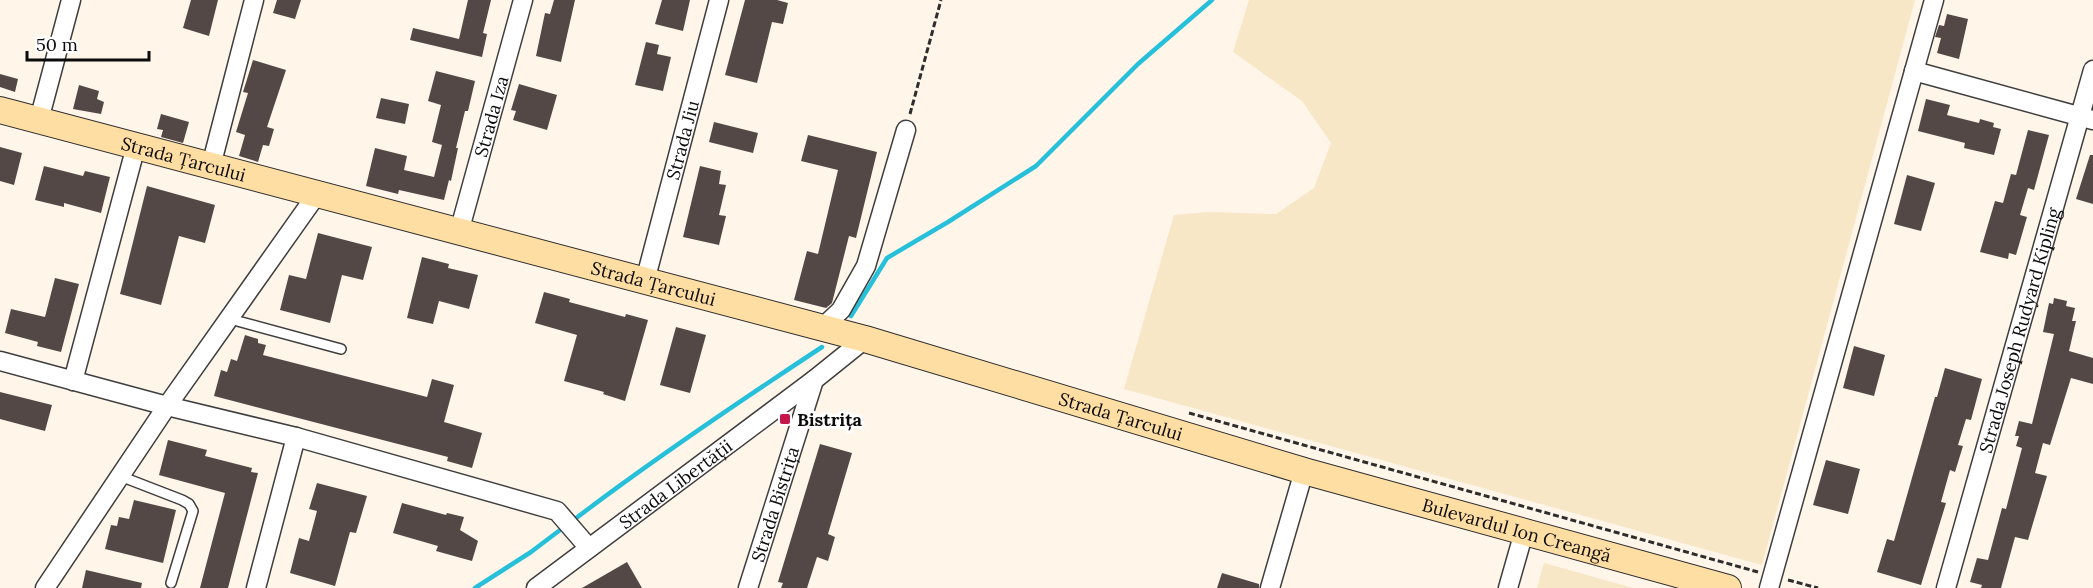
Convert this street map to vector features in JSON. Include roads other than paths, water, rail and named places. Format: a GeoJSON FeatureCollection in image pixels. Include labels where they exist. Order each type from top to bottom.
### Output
{"type":"FeatureCollection","features":[{"type":"Feature","properties":{"kind":"street"},"geometry":{"type":"LineString","coordinates":[[39,120],[71,0]]}},
{"type":"Feature","properties":{"kind":"street"},"geometry":{"type":"LineString","coordinates":[[211,166],[254,0]]}},
{"type":"Feature","properties":{"kind":"street","name":"Strada Iza"},"geometry":{"type":"LineString","coordinates":[[459,232],[523,0]]}},
{"type":"Feature","properties":{"kind":"street","name":"Strada Jiu"},"geometry":{"type":"LineString","coordinates":[[645,281],[719,0]]}},
{"type":"Feature","properties":{"kind":"street"},"geometry":{"type":"LineString","coordinates":[[1771,582],[1934,0]]}},
{"type":"Feature","properties":{"kind":"street","name":"Strada Joseph Rudyard Kipling"},"geometry":{"type":"LineString","coordinates":[[1946,588],[2086,118],[2093,70]]}},
{"type":"Feature","properties":{"kind":"street"},"geometry":{"type":"LineString","coordinates":[[1914,71],[2086,118]]}},
{"type":"Feature","properties":{"kind":"street","name":"Strada Țarcului"},"geometry":{"type":"LineString","coordinates":[[0,110],[865,339],[1304,471]]}},
{"type":"Feature","properties":{"kind":"street"},"geometry":{"type":"LineString","coordinates":[[822,328],[841,310],[866,266],[906,130]]}},
{"type":"Feature","properties":{"kind":"street"},"geometry":{"type":"LineString","coordinates":[[73,381],[136,146]]}},
{"type":"Feature","properties":{"kind":"street"},"geometry":{"type":"LineString","coordinates":[[45,588],[167,406],[317,194]]}},
{"type":"Feature","properties":{"kind":"street"},"geometry":{"type":"LineString","coordinates":[[814,380],[865,339]]}},
{"type":"Feature","properties":{"kind":"street"},"geometry":{"type":"LineString","coordinates":[[0,361],[167,406],[296,437],[557,512],[589,548]]}},
{"type":"Feature","properties":{"kind":"street","name":"Strada Libertății"},"geometry":{"type":"LineString","coordinates":[[536,588],[814,380]]}},
{"type":"Feature","properties":{"kind":"street","name":"Strada Bistrița"},"geometry":{"type":"LineString","coordinates":[[748,588],[814,380]]}},
{"type":"Feature","properties":{"kind":"street"},"geometry":{"type":"LineString","coordinates":[[256,588],[296,437]]}},
{"type":"Feature","properties":{"kind":"street"},"geometry":{"type":"LineString","coordinates":[[1270,588],[1304,471]]}},
{"type":"Feature","properties":{"kind":"street","name":"Bulevardul Ion Creangă"},"geometry":{"type":"LineString","coordinates":[[1304,471],[1728,588]]}},
{"type":"Feature","properties":{"kind":"street"},"geometry":{"type":"LineString","coordinates":[[1509,588],[1524,532]]}},
{"type":"Feature","properties":{"kind":"lane"},"geometry":{"type":"LineString","coordinates":[[230,319],[341,350]]}},
{"type":"Feature","properties":{"kind":"lane"},"geometry":{"type":"LineString","coordinates":[[120,476],[182,500],[189,504],[193,512],[171,583]]}},
{"type":"Feature","properties":{"kind":"waterway"},"geometry":{"type":"LineString","coordinates":[[851,316],[887,258],[1036,166],[1138,64],[1212,0]]}},
{"type":"Feature","properties":{"kind":"waterway"},"geometry":{"type":"LineString","coordinates":[[571,522],[695,432],[822,347]]}},
{"type":"Feature","properties":{"kind":"waterway"},"geometry":{"type":"LineString","coordinates":[[475,588],[531,552],[564,527]]}},
{"type":"Feature","properties":{"kind":"place","name":"Bistrița"},"geometry":{"type":"Point","coordinates":[785,419]}}]}
